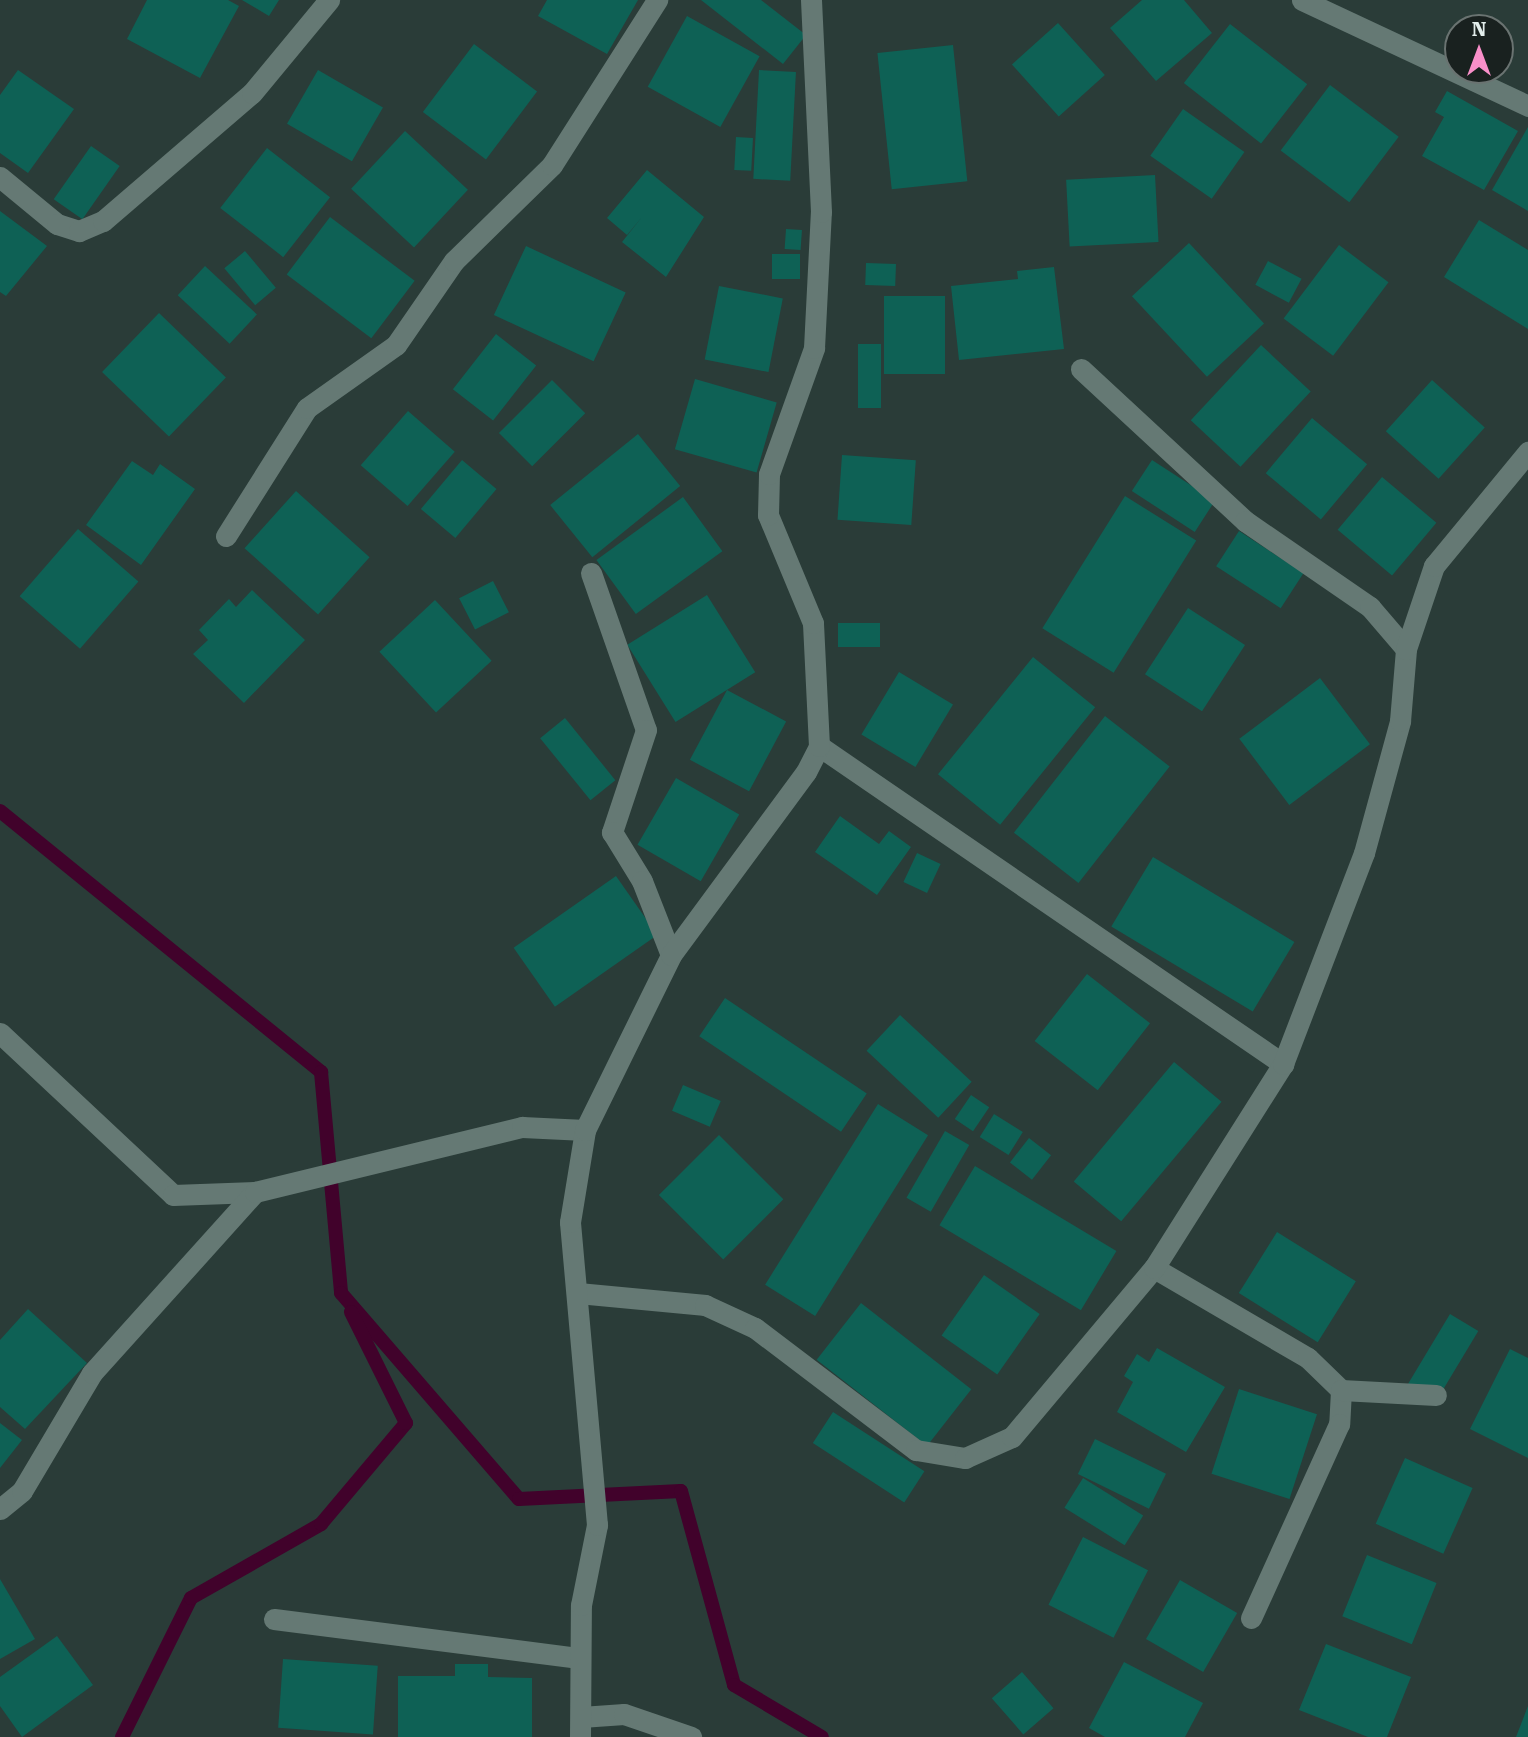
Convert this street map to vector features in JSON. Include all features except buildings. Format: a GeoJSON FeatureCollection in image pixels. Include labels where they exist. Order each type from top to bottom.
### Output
{"type":"FeatureCollection","features":[{"type":"Feature","properties":{"kind":"street"},"geometry":{"type":"LineString","coordinates":[[0,177],[57,224],[79,231],[103,220],[252,93],[328,0]]}},
{"type":"Feature","properties":{"kind":"street"},"geometry":{"type":"LineString","coordinates":[[226,536],[307,408],[396,345],[454,261],[552,165],[657,0]]}},
{"type":"Feature","properties":{"kind":"street"},"geometry":{"type":"LineString","coordinates":[[691,1737],[624,1714],[580,1727],[581,1605],[597,1525],[597,1488],[570,1222],[585,1130],[671,955],[806,772],[819,746],[813,623],[768,515],[769,474],[814,348],[821,212],[811,0]]}},
{"type":"Feature","properties":{"kind":"street"},"geometry":{"type":"LineString","coordinates":[[1302,0],[1528,106]]}},
{"type":"Feature","properties":{"kind":"street"},"geometry":{"type":"LineString","coordinates":[[1081,369],[1245,521],[1370,607],[1406,649]]}},
{"type":"Feature","properties":{"kind":"street"},"geometry":{"type":"LineString","coordinates":[[578,1293],[705,1305],[755,1328],[916,1450],[965,1458],[1012,1437],[1154,1268],[1283,1064],[1364,853],[1400,721],[1406,649],[1434,566],[1528,452]]}},
{"type":"Feature","properties":{"kind":"street"},"geometry":{"type":"LineString","coordinates":[[591,573],[646,730],[612,832],[642,881],[671,955]]}},
{"type":"Feature","properties":{"kind":"street"},"geometry":{"type":"LineString","coordinates":[[819,746],[1283,1064]]}},
{"type":"Feature","properties":{"kind":"street"},"geometry":{"type":"LineString","coordinates":[[0,1033],[173,1195],[255,1192],[522,1127],[585,1130]]}},
{"type":"Feature","properties":{"kind":"street"},"geometry":{"type":"LineString","coordinates":[[0,1509],[22,1491],[92,1373],[255,1192]]}},
{"type":"Feature","properties":{"kind":"street"},"geometry":{"type":"LineString","coordinates":[[1154,1268],[1308,1358],[1341,1390],[1436,1395]]}},
{"type":"Feature","properties":{"kind":"street"},"geometry":{"type":"LineString","coordinates":[[1251,1618],[1339,1424],[1341,1390]]}},
{"type":"Feature","properties":{"kind":"street"},"geometry":{"type":"LineString","coordinates":[[274,1619],[580,1658]]}},
{"type":"Feature","properties":{"kind":"waterway"},"geometry":{"type":"LineString","coordinates":[[0,811],[321,1072],[341,1293],[519,1499],[681,1491],[734,1685],[822,1737]]}},
{"type":"Feature","properties":{"kind":"waterway"},"geometry":{"type":"LineString","coordinates":[[122,1737],[191,1598],[321,1524],[406,1423],[351,1312]]}}]}
